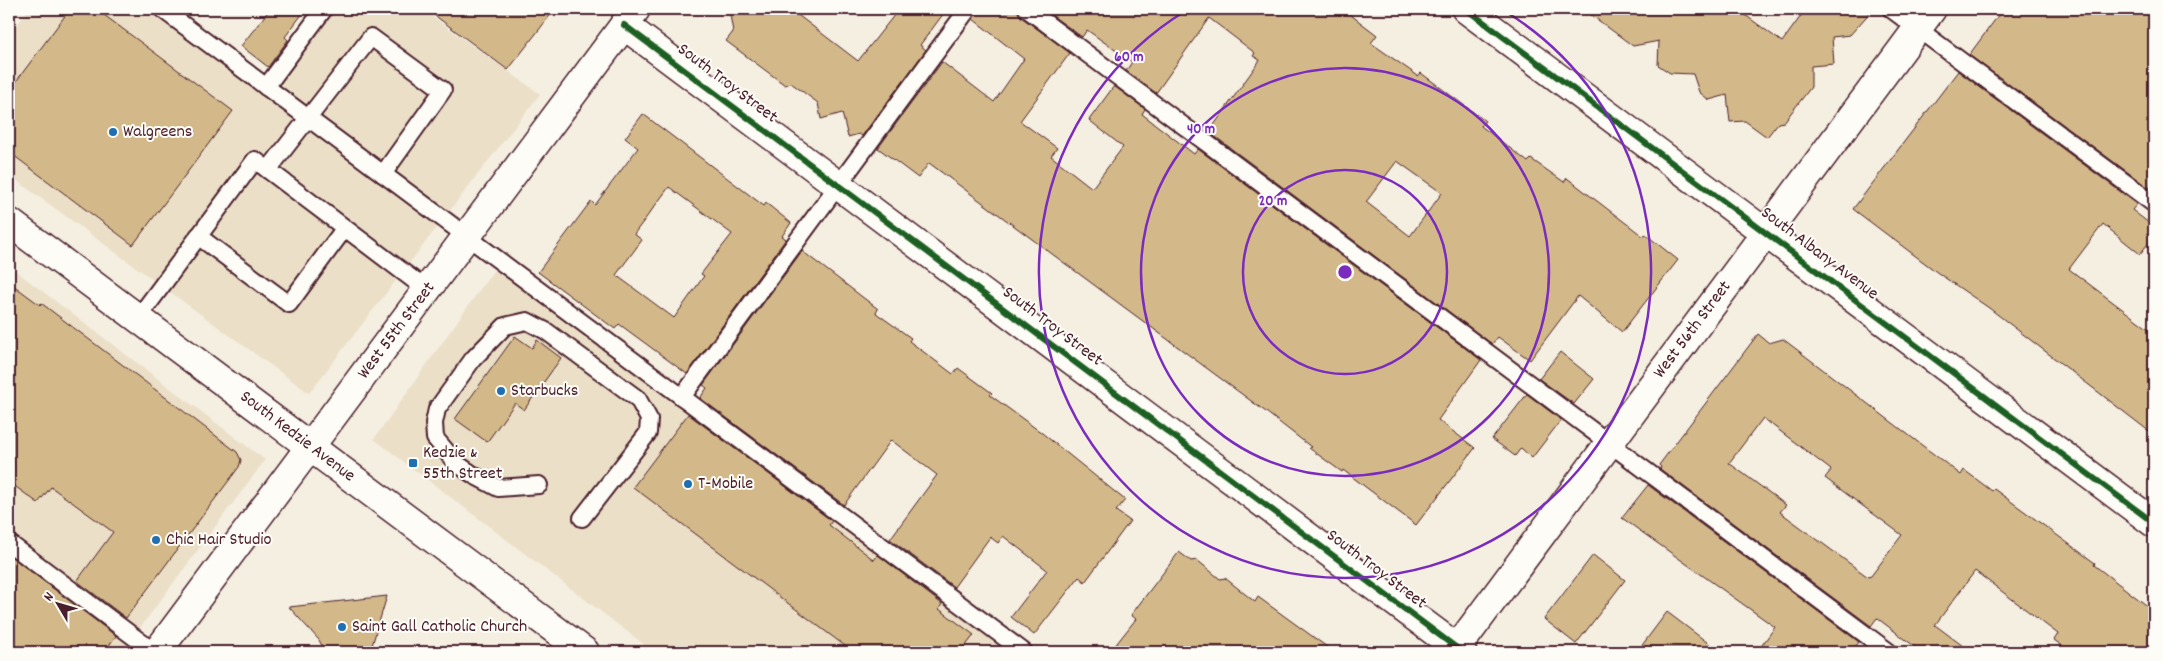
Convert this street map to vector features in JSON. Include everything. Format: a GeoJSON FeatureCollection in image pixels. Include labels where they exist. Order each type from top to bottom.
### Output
{"type":"FeatureCollection","features":[{"type":"Feature","properties":{"kind":"street","name":"South Albany Avenue"},"geometry":{"type":"LineString","coordinates":[[1466,9],[2154,523]]}},
{"type":"Feature","properties":{"kind":"street","name":"South Troy Street"},"geometry":{"type":"LineString","coordinates":[[630,17],[839,186],[1457,651]]}},
{"type":"Feature","properties":{"kind":"street","name":"West 55th Street"},"geometry":{"type":"LineString","coordinates":[[156,652],[630,17]]}},
{"type":"Feature","properties":{"kind":"street","name":"West 56th Street"},"geometry":{"type":"LineString","coordinates":[[1457,651],[1609,443],[1925,19]]}},
{"type":"Feature","properties":{"kind":"street","name":"South Kedzie Avenue"},"geometry":{"type":"LineString","coordinates":[[9,222],[585,652]]}},
{"type":"Feature","properties":{"kind":"lane"},"geometry":{"type":"LineString","coordinates":[[162,9],[1024,652]]}},
{"type":"Feature","properties":{"kind":"lane"},"geometry":{"type":"LineString","coordinates":[[266,87],[324,9]]}},
{"type":"Feature","properties":{"kind":"lane"},"geometry":{"type":"LineString","coordinates":[[682,397],[968,9]]}},
{"type":"Feature","properties":{"kind":"lane"},"geometry":{"type":"LineString","coordinates":[[1027,9],[1889,652]]}},
{"type":"Feature","properties":{"kind":"lane"},"geometry":{"type":"LineString","coordinates":[[1891,9],[1925,19],[2154,204]]}},
{"type":"Feature","properties":{"kind":"lane"},"geometry":{"type":"LineString","coordinates":[[268,170],[371,38],[443,90],[383,174]]}},
{"type":"Feature","properties":{"kind":"lane"},"geometry":{"type":"LineString","coordinates":[[138,318],[255,160],[427,290]]}},
{"type":"Feature","properties":{"kind":"lane"},"geometry":{"type":"LineString","coordinates":[[198,236],[289,304],[344,228]]}},
{"type":"Feature","properties":{"kind":"lane"},"geometry":{"type":"LineString","coordinates":[[539,485],[498,488],[456,463],[435,438],[434,423],[437,409],[473,359],[505,326],[526,321],[546,331],[638,399],[650,419],[648,433],[582,518]]}},
{"type":"Feature","properties":{"kind":"lane"},"geometry":{"type":"LineString","coordinates":[[9,543],[156,652]]}},
{"type":"Feature","properties":{"kind":"shaded area"},"geometry":{"type":"Polygon","coordinates":[[[29,9],[162,9],[266,86],[324,9],[422,9],[540,94],[309,393],[9,175],[9,36],[29,9]]]}},
{"type":"Feature","properties":{"kind":"shaded area"},"geometry":{"type":"Polygon","coordinates":[[[500,261],[1024,652],[654,652],[374,439],[500,261]]]}},
{"type":"Feature","properties":{"kind":"shaded area"},"geometry":{"type":"Polygon","coordinates":[[[9,266],[265,460],[122,652],[9,652],[9,266]]]}},
{"type":"Feature","properties":{"kind":"building","name":"Walgreens"},"geometry":{"type":"Polygon","coordinates":[[[70,9],[96,9],[233,111],[133,245],[9,152],[9,91],[70,9]]]}},
{"type":"Feature","properties":{"kind":"building"},"geometry":{"type":"Polygon","coordinates":[[[270,9],[306,9],[285,37],[288,40],[268,67],[241,46],[270,9]]]}},
{"type":"Feature","properties":{"kind":"building"},"geometry":{"type":"Polygon","coordinates":[[[426,9],[555,9],[508,70],[426,9]]]}},
{"type":"Feature","properties":{"kind":"building"},"geometry":{"type":"Polygon","coordinates":[[[729,9],[790,9],[858,61],[899,9],[947,9],[920,45],[926,50],[862,136],[859,134],[848,137],[842,113],[821,119],[818,103],[791,83],[785,85],[726,41],[733,32],[729,9]]]}},
{"type":"Feature","properties":{"kind":"building"},"geometry":{"type":"Polygon","coordinates":[[[978,9],[1017,9],[1021,17],[1070,53],[1020,121],[1057,148],[1051,156],[1092,188],[1123,147],[1089,120],[1114,86],[1145,109],[1142,114],[1194,154],[1198,149],[1481,360],[1438,420],[1475,448],[1416,525],[1343,470],[1342,472],[1309,448],[1311,447],[1266,412],[929,163],[918,178],[878,148],[942,62],[994,102],[1024,59],[973,19],[978,9]]]}},
{"type":"Feature","properties":{"kind":"building"},"geometry":{"type":"Polygon","coordinates":[[[1043,9],[1343,9],[1377,35],[1371,43],[1418,76],[1421,73],[1485,121],[1481,126],[1528,162],[1531,159],[1564,182],[1567,178],[1644,237],[1645,234],[1678,260],[1622,332],[1578,296],[1530,360],[1498,337],[1492,344],[1209,132],[1260,60],[1253,56],[1255,53],[1209,18],[1156,93],[1126,71],[1132,62],[1087,30],[1082,37],[1043,9]],[[1397,161],[1366,202],[1410,236],[1442,193],[1397,161]]]}},
{"type":"Feature","properties":{"kind":"building"},"geometry":{"type":"Polygon","coordinates":[[[1583,9],[1737,9],[1782,42],[1806,9],[1873,9],[1850,35],[1832,37],[1834,64],[1811,66],[1811,87],[1784,122],[1778,123],[1767,137],[1745,121],[1730,122],[1727,95],[1709,100],[1699,92],[1693,74],[1670,73],[1658,65],[1659,41],[1633,46],[1583,9]]]}},
{"type":"Feature","properties":{"kind":"building"},"geometry":{"type":"Polygon","coordinates":[[[2003,9],[2154,9],[2154,182],[2149,188],[1969,55],[2003,9]]]}},
{"type":"Feature","properties":{"kind":"building"},"geometry":{"type":"Polygon","coordinates":[[[1958,71],[2137,204],[2132,210],[2154,227],[2154,236],[2140,254],[2103,224],[2069,269],[2154,333],[2154,435],[1989,308],[1938,273],[1853,209],[1958,71]]]}},
{"type":"Feature","properties":{"kind":"building"},"geometry":{"type":"Polygon","coordinates":[[[643,114],[764,206],[766,203],[791,223],[782,236],[786,239],[687,374],[619,324],[615,329],[538,272],[591,201],[595,205],[638,148],[625,138],[643,114]],[[669,187],[634,234],[642,240],[616,275],[674,318],[704,276],[701,274],[732,234],[669,187]]]}},
{"type":"Feature","properties":{"kind":"building"},"geometry":{"type":"Polygon","coordinates":[[[802,251],[878,309],[876,313],[911,338],[909,341],[953,374],[958,368],[992,393],[990,395],[1042,433],[1125,500],[1116,511],[1130,521],[1085,582],[1079,577],[1034,635],[1011,617],[1047,570],[1003,536],[998,543],[990,537],[954,587],[890,539],[937,475],[891,440],[844,505],[700,398],[707,388],[703,385],[802,251]]]}},
{"type":"Feature","properties":{"kind":"building"},"geometry":{"type":"Polygon","coordinates":[[[9,282],[40,305],[41,303],[237,452],[241,460],[239,467],[126,618],[77,581],[113,532],[51,487],[38,503],[9,482],[9,282]]]}},
{"type":"Feature","properties":{"kind":"building"},"geometry":{"type":"Polygon","coordinates":[[[1758,334],[1769,343],[1783,339],[1961,475],[1964,470],[1992,491],[1994,489],[2095,563],[2094,565],[2154,611],[2154,652],[2071,652],[2054,640],[2058,634],[1975,571],[1935,625],[1971,652],[1922,652],[1877,618],[1871,626],[1660,469],[1659,465],[1758,334]],[[1763,418],[1729,463],[1786,505],[1780,512],[1868,577],[1871,576],[1902,535],[1825,478],[1831,470],[1763,418]]]}},
{"type":"Feature","properties":{"kind":"building","name":"Starbucks"},"geometry":{"type":"Polygon","coordinates":[[[515,336],[532,348],[537,340],[561,358],[524,410],[515,403],[487,442],[455,419],[515,336]]]}},
{"type":"Feature","properties":{"kind":"building"},"geometry":{"type":"Polygon","coordinates":[[[1560,352],[1594,379],[1574,404],[1539,379],[1560,352]]]}},
{"type":"Feature","properties":{"kind":"building"},"geometry":{"type":"Polygon","coordinates":[[[1527,394],[1561,420],[1532,458],[1521,448],[1515,456],[1492,439],[1527,394]]]}},
{"type":"Feature","properties":{"kind":"building"},"geometry":{"type":"Polygon","coordinates":[[[688,414],[832,521],[829,525],[874,560],[878,555],[942,604],[939,609],[974,635],[961,652],[853,652],[633,487],[688,414]]]}},
{"type":"Feature","properties":{"kind":"building"},"geometry":{"type":"Polygon","coordinates":[[[1648,485],[1859,642],[1851,652],[1757,652],[1775,627],[1622,518],[1648,485]]]}},
{"type":"Feature","properties":{"kind":"building"},"geometry":{"type":"Polygon","coordinates":[[[1179,552],[1191,561],[1197,560],[1220,579],[1225,578],[1255,602],[1258,597],[1334,652],[1110,652],[1136,619],[1131,615],[1179,552]]]}},
{"type":"Feature","properties":{"kind":"building"},"geometry":{"type":"Polygon","coordinates":[[[9,555],[116,636],[104,652],[9,652],[9,555]]]}},
{"type":"Feature","properties":{"kind":"building"},"geometry":{"type":"Polygon","coordinates":[[[1593,555],[1625,580],[1576,644],[1544,619],[1593,555]]]}},
{"type":"Feature","properties":{"kind":"building","name":"Saint Gall Catholic Church"},"geometry":{"type":"Polygon","coordinates":[[[387,596],[370,652],[325,652],[319,640],[289,607],[387,596]]]}},
{"type":"Feature","properties":{"kind":"building"},"geometry":{"type":"Polygon","coordinates":[[[1667,612],[1720,652],[1637,652],[1667,612]]]}},
{"type":"Feature","properties":{"kind":"cycle path"},"geometry":{"type":"LineString","coordinates":[[1466,9],[2154,523]]}},
{"type":"Feature","properties":{"kind":"cycle path"},"geometry":{"type":"LineString","coordinates":[[624,25],[1462,652]]}},
{"type":"Feature","properties":{"kind":"place","name":"Walgreens"},"geometry":{"type":"Point","coordinates":[113,132]}},
{"type":"Feature","properties":{"kind":"place","name":"Starbucks"},"geometry":{"type":"Point","coordinates":[501,391]}},
{"type":"Feature","properties":{"kind":"place","name":"Kedzie & 55th Street"},"geometry":{"type":"Point","coordinates":[413,463]}},
{"type":"Feature","properties":{"kind":"place","name":"T-Mobile"},"geometry":{"type":"Point","coordinates":[688,484]}},
{"type":"Feature","properties":{"kind":"place","name":"Chic Hair Studio"},"geometry":{"type":"Point","coordinates":[156,540]}},
{"type":"Feature","properties":{"kind":"place","name":"Saint Gall Catholic Church"},"geometry":{"type":"Point","coordinates":[342,627]}}]}
